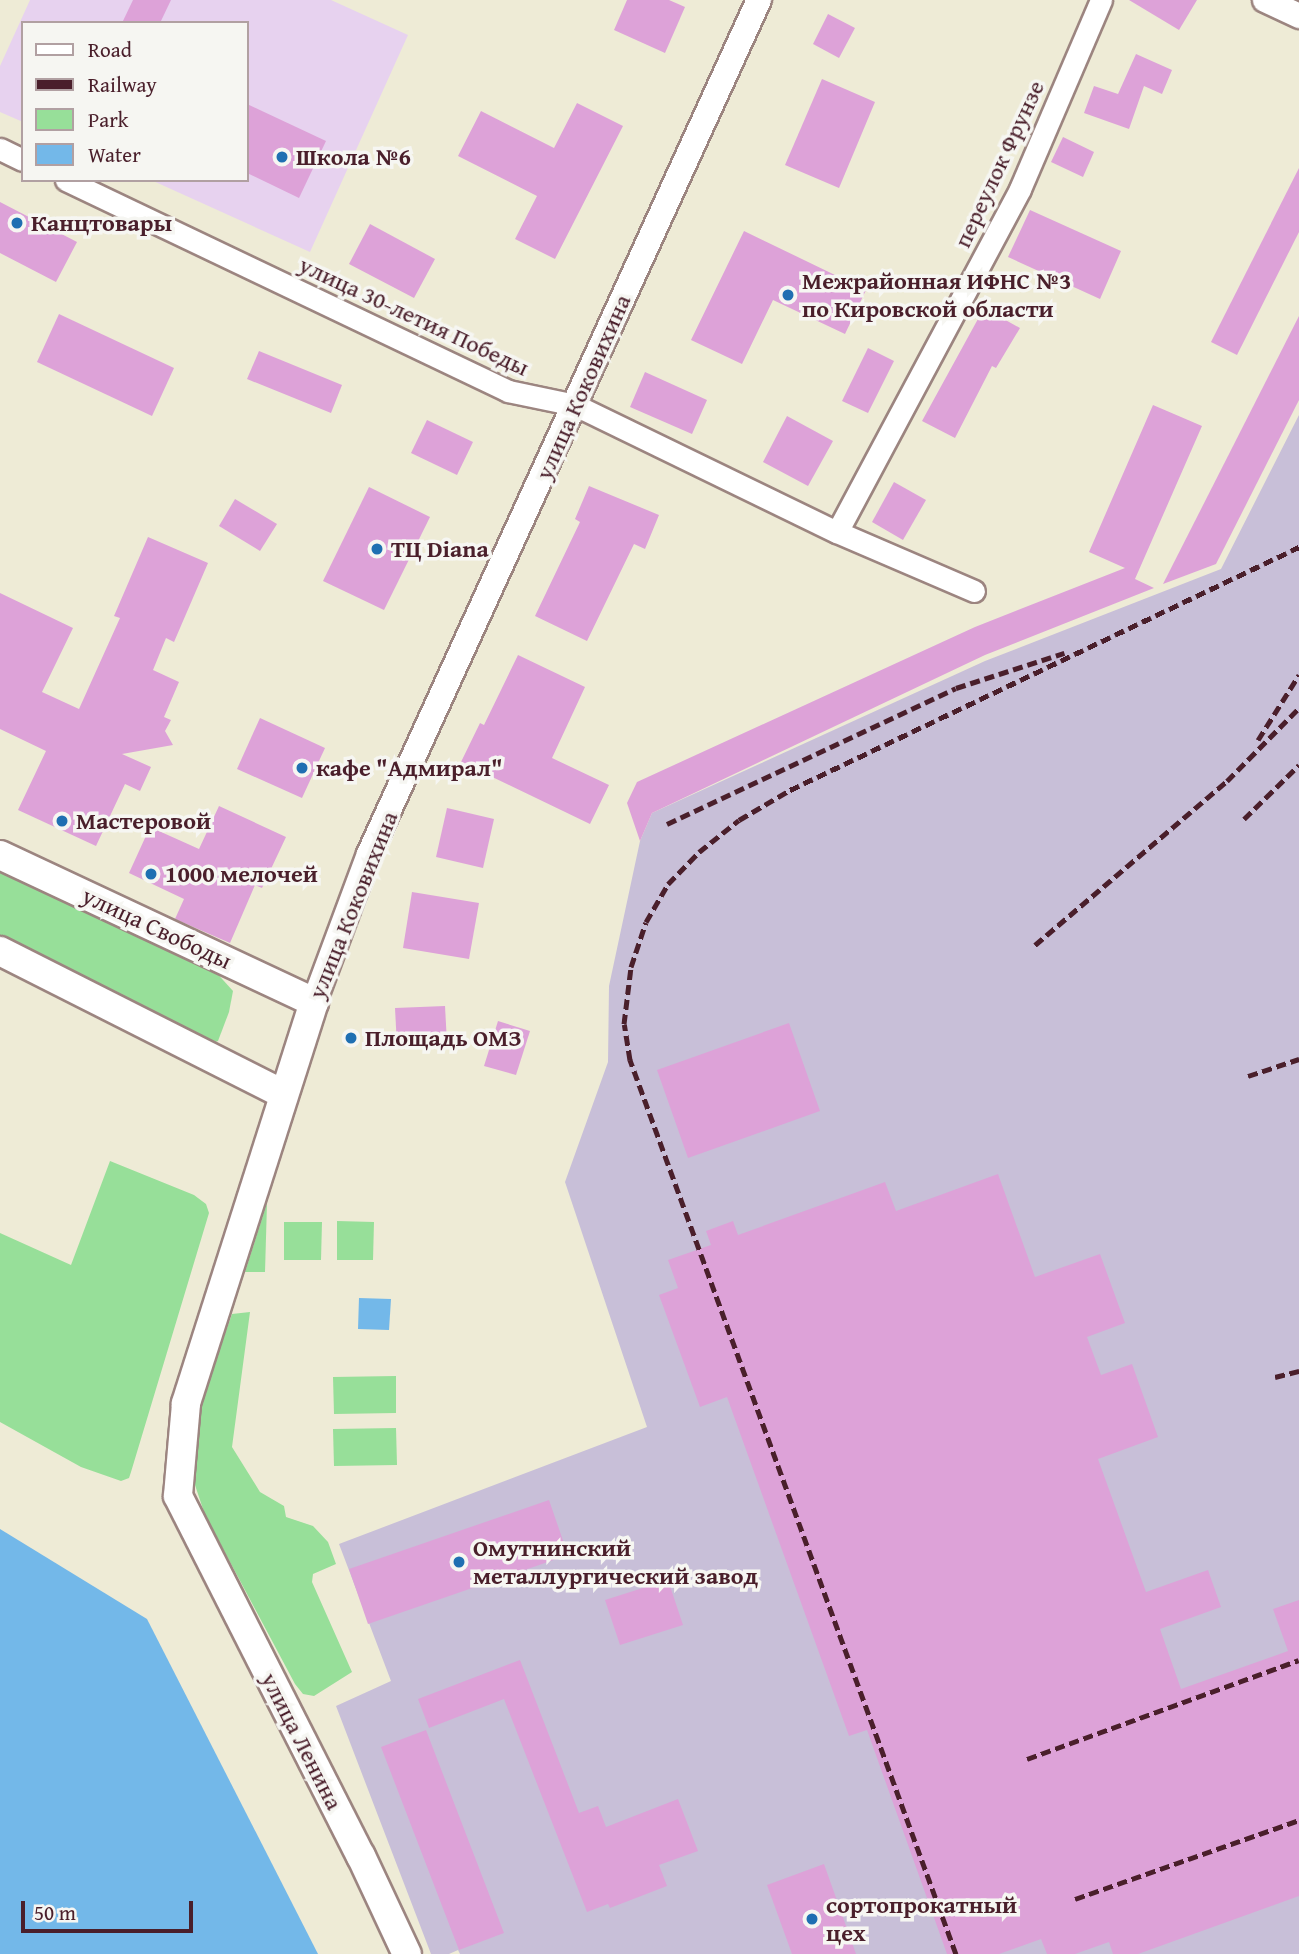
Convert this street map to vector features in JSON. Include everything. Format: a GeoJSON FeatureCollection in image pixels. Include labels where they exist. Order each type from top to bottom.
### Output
{"type":"FeatureCollection","features":[{"type":"Feature","properties":{"kind":"main road","name":"улица Свободы"},"geometry":{"type":"LineString","coordinates":[[0,855],[314,1002]]}},
{"type":"Feature","properties":{"kind":"main road"},"geometry":{"type":"LineString","coordinates":[[0,951],[284,1094]]}},
{"type":"Feature","properties":{"kind":"main road","name":"улица Коковихина"},"geometry":{"type":"LineString","coordinates":[[192,1530],[177,1496],[186,1404],[314,1002]]}},
{"type":"Feature","properties":{"kind":"main road","name":"улица Ленина"},"geometry":{"type":"LineString","coordinates":[[192,1530],[361,1856],[407,1954]]}},
{"type":"Feature","properties":{"kind":"street","name":"улица Коковихина"},"geometry":{"type":"LineString","coordinates":[[314,1002],[369,854],[759,0]]}},
{"type":"Feature","properties":{"kind":"street","name":"переулок Фрунзе"},"geometry":{"type":"LineString","coordinates":[[837,532],[1020,189],[1101,0]]}},
{"type":"Feature","properties":{"kind":"street"},"geometry":{"type":"LineString","coordinates":[[1265,0],[1299,16]]}},
{"type":"Feature","properties":{"kind":"street"},"geometry":{"type":"LineString","coordinates":[[0,149],[21,159]]}},
{"type":"Feature","properties":{"kind":"street","name":"улица 30-летия Победы"},"geometry":{"type":"LineString","coordinates":[[70,182],[508,391],[575,405],[837,532],[974,591]]}},
{"type":"Feature","properties":{"kind":"shaded area"},"geometry":{"type":"Polygon","coordinates":[[[30,0],[331,0],[408,35],[310,252],[155,182],[248,182],[248,21],[21,21],[21,121],[0,112],[0,66],[30,0]]]}},
{"type":"Feature","properties":{"kind":"shaded area"},"geometry":{"type":"Polygon","coordinates":[[[1299,415],[1299,1954],[460,1954],[458,1950],[449,1954],[431,1954],[336,1706],[391,1681],[339,1544],[647,1427],[565,1182],[608,1062],[609,986],[640,841],[652,813],[985,661],[1221,569],[1299,415]]]}},
{"type":"Feature","properties":{"kind":"green space"},"geometry":{"type":"Polygon","coordinates":[[[0,867],[214,970],[233,991],[229,1012],[218,1041],[210,1044],[0,939],[0,867]]]}},
{"type":"Feature","properties":{"kind":"green space"},"geometry":{"type":"Polygon","coordinates":[[[110,1161],[194,1195],[206,1204],[209,1213],[131,1472],[129,1478],[121,1481],[81,1467],[0,1422],[0,1233],[71,1265],[110,1161]]]}},
{"type":"Feature","properties":{"kind":"green space"},"geometry":{"type":"Polygon","coordinates":[[[267,1203],[265,1272],[245,1272],[267,1203]]]}},
{"type":"Feature","properties":{"kind":"green space"},"geometry":{"type":"Polygon","coordinates":[[[337,1221],[374,1222],[373,1260],[337,1260],[337,1221]]]}},
{"type":"Feature","properties":{"kind":"green space"},"geometry":{"type":"Polygon","coordinates":[[[284,1222],[322,1222],[321,1260],[284,1260],[284,1222]]]}},
{"type":"Feature","properties":{"kind":"green space"},"geometry":{"type":"Polygon","coordinates":[[[250,1312],[232,1447],[260,1492],[284,1506],[286,1517],[313,1526],[328,1542],[336,1564],[313,1574],[312,1582],[352,1672],[314,1696],[303,1694],[295,1684],[205,1515],[190,1459],[194,1421],[232,1314],[250,1312]]]}},
{"type":"Feature","properties":{"kind":"green space"},"geometry":{"type":"Polygon","coordinates":[[[396,1376],[396,1413],[334,1414],[333,1377],[396,1376]]]}},
{"type":"Feature","properties":{"kind":"green space"},"geometry":{"type":"Polygon","coordinates":[[[396,1428],[397,1465],[334,1466],[333,1429],[396,1428]]]}},
{"type":"Feature","properties":{"kind":"water"},"geometry":{"type":"Polygon","coordinates":[[[359,1298],[391,1299],[389,1330],[358,1329],[359,1298]]]}},
{"type":"Feature","properties":{"kind":"water"},"geometry":{"type":"Polygon","coordinates":[[[0,1529],[147,1619],[318,1954],[0,1954],[0,1529]]]}},
{"type":"Feature","properties":{"kind":"building"},"geometry":{"type":"Polygon","coordinates":[[[133,0],[171,0],[161,21],[123,21],[133,0]]]}},
{"type":"Feature","properties":{"kind":"building"},"geometry":{"type":"Polygon","coordinates":[[[627,0],[669,0],[685,7],[665,53],[614,30],[627,0]]]}},
{"type":"Feature","properties":{"kind":"building"},"geometry":{"type":"Polygon","coordinates":[[[1129,0],[1197,0],[1179,30],[1129,0]]]}},
{"type":"Feature","properties":{"kind":"building"},"geometry":{"type":"Polygon","coordinates":[[[828,14],[855,28],[839,58],[813,44],[828,14]]]}},
{"type":"Feature","properties":{"kind":"building"},"geometry":{"type":"Polygon","coordinates":[[[1136,54],[1172,70],[1162,94],[1144,86],[1129,129],[1084,113],[1094,86],[1118,94],[1136,54]]]}},
{"type":"Feature","properties":{"kind":"building"},"geometry":{"type":"Polygon","coordinates":[[[822,79],[875,102],[839,188],[785,165],[822,79]]]}},
{"type":"Feature","properties":{"kind":"building"},"geometry":{"type":"Polygon","coordinates":[[[577,103],[623,126],[555,259],[515,239],[537,196],[458,156],[481,111],[554,148],[577,103]]]}},
{"type":"Feature","properties":{"kind":"building","name":"Школа №6"},"geometry":{"type":"Polygon","coordinates":[[[248,104],[326,141],[299,198],[248,173],[248,104]]]}},
{"type":"Feature","properties":{"kind":"building"},"geometry":{"type":"Polygon","coordinates":[[[1063,137],[1094,152],[1083,177],[1051,162],[1063,137]]]}},
{"type":"Feature","properties":{"kind":"building"},"geometry":{"type":"Polygon","coordinates":[[[1299,168],[1299,232],[1237,355],[1211,342],[1299,168]]]}},
{"type":"Feature","properties":{"kind":"building"},"geometry":{"type":"Polygon","coordinates":[[[0,202],[77,242],[56,282],[0,253],[0,202]]]}},
{"type":"Feature","properties":{"kind":"building"},"geometry":{"type":"Polygon","coordinates":[[[1030,210],[1121,251],[1100,299],[1008,257],[1030,210]]]}},
{"type":"Feature","properties":{"kind":"building"},"geometry":{"type":"Polygon","coordinates":[[[370,224],[435,259],[414,298],[349,264],[370,224]]]}},
{"type":"Feature","properties":{"kind":"building","name":"Межрайонная ИФНС №3 по Кировской области"},"geometry":{"type":"Polygon","coordinates":[[[744,231],[866,290],[845,334],[773,300],[742,364],[691,340],[744,231]]]}},
{"type":"Feature","properties":{"kind":"building"},"geometry":{"type":"Polygon","coordinates":[[[984,308],[1020,328],[996,368],[992,366],[955,438],[922,421],[984,308]]]}},
{"type":"Feature","properties":{"kind":"building"},"geometry":{"type":"Polygon","coordinates":[[[59,314],[174,368],[152,416],[37,362],[59,314]]]}},
{"type":"Feature","properties":{"kind":"building"},"geometry":{"type":"Polygon","coordinates":[[[1299,316],[1299,400],[1216,564],[1163,584],[1299,316]]]}},
{"type":"Feature","properties":{"kind":"building"},"geometry":{"type":"Polygon","coordinates":[[[868,348],[894,361],[868,413],[842,401],[868,348]]]}},
{"type":"Feature","properties":{"kind":"building"},"geometry":{"type":"Polygon","coordinates":[[[259,351],[342,385],[331,413],[247,379],[259,351]]]}},
{"type":"Feature","properties":{"kind":"building"},"geometry":{"type":"Polygon","coordinates":[[[645,372],[707,400],[692,434],[630,407],[645,372]]]}},
{"type":"Feature","properties":{"kind":"building"},"geometry":{"type":"Polygon","coordinates":[[[1153,405],[1202,426],[1135,579],[1154,588],[985,655],[652,813],[640,841],[627,803],[637,782],[975,627],[1125,568],[1089,552],[1153,405]]]}},
{"type":"Feature","properties":{"kind":"building"},"geometry":{"type":"Polygon","coordinates":[[[787,416],[833,441],[808,486],[763,462],[787,416]]]}},
{"type":"Feature","properties":{"kind":"building"},"geometry":{"type":"Polygon","coordinates":[[[427,420],[473,442],[457,475],[411,453],[427,420]]]}},
{"type":"Feature","properties":{"kind":"building"},"geometry":{"type":"Polygon","coordinates":[[[894,482],[926,500],[903,540],[872,522],[894,482]]]}},
{"type":"Feature","properties":{"kind":"building"},"geometry":{"type":"Polygon","coordinates":[[[589,486],[659,515],[645,549],[634,544],[587,641],[535,616],[580,522],[575,519],[589,486]]]}},
{"type":"Feature","properties":{"kind":"building","name":"ТЦ Diana"},"geometry":{"type":"Polygon","coordinates":[[[369,487],[430,517],[384,610],[323,581],[369,487]]]}},
{"type":"Feature","properties":{"kind":"building"},"geometry":{"type":"Polygon","coordinates":[[[235,499],[277,524],[260,551],[219,526],[235,499]]]}},
{"type":"Feature","properties":{"kind":"building"},"geometry":{"type":"Polygon","coordinates":[[[148,537],[208,563],[174,642],[166,638],[153,670],[179,682],[164,717],[171,720],[165,731],[173,745],[122,754],[151,767],[140,791],[125,784],[96,846],[18,810],[46,751],[0,729],[0,593],[73,628],[42,692],[79,709],[120,618],[114,616],[148,537]]]}},
{"type":"Feature","properties":{"kind":"building"},"geometry":{"type":"Polygon","coordinates":[[[518,655],[585,687],[552,758],[609,785],[590,824],[461,762],[480,723],[484,725],[518,655]]]}},
{"type":"Feature","properties":{"kind":"building"},"geometry":{"type":"Polygon","coordinates":[[[260,718],[325,748],[302,798],[237,769],[260,718]]]}},
{"type":"Feature","properties":{"kind":"building"},"geometry":{"type":"Polygon","coordinates":[[[219,806],[286,837],[262,888],[255,885],[230,943],[175,919],[184,899],[129,873],[150,827],[199,849],[219,806]]]}},
{"type":"Feature","properties":{"kind":"building"},"geometry":{"type":"Polygon","coordinates":[[[447,808],[494,819],[483,868],[436,857],[447,808]]]}},
{"type":"Feature","properties":{"kind":"building"},"geometry":{"type":"Polygon","coordinates":[[[412,892],[479,903],[469,959],[403,948],[412,892]]]}},
{"type":"Feature","properties":{"kind":"building"},"geometry":{"type":"Polygon","coordinates":[[[445,1006],[447,1043],[397,1046],[395,1008],[445,1006]]]}},
{"type":"Feature","properties":{"kind":"building"},"geometry":{"type":"Polygon","coordinates":[[[498,1021],[530,1031],[516,1075],[484,1066],[498,1021]]]}},
{"type":"Feature","properties":{"kind":"building"},"geometry":{"type":"Polygon","coordinates":[[[789,1023],[820,1111],[688,1158],[657,1070],[789,1023]]]}},
{"type":"Feature","properties":{"kind":"building"},"geometry":{"type":"Polygon","coordinates":[[[998,1174],[1035,1277],[1100,1254],[1125,1323],[1087,1337],[1101,1375],[1132,1364],[1158,1437],[1098,1459],[1146,1592],[1208,1570],[1221,1607],[1160,1629],[1181,1689],[1288,1651],[1273,1609],[1299,1600],[1299,1896],[1138,1954],[1113,1954],[1109,1942],[1075,1954],[1047,1954],[1041,1939],[999,1954],[947,1954],[867,1730],[849,1736],[727,1397],[700,1407],[659,1295],[678,1288],[668,1260],[711,1245],[706,1231],[733,1221],[738,1235],[885,1182],[896,1211],[998,1174]]]}},
{"type":"Feature","properties":{"kind":"building","name":"Омутнинский металлургический завод"},"geometry":{"type":"Polygon","coordinates":[[[549,1500],[568,1555],[368,1624],[349,1569],[549,1500]]]}},
{"type":"Feature","properties":{"kind":"building"},"geometry":{"type":"Polygon","coordinates":[[[668,1580],[683,1625],[620,1645],[605,1600],[668,1580]]]}},
{"type":"Feature","properties":{"kind":"building"},"geometry":{"type":"Polygon","coordinates":[[[520,1660],[579,1813],[598,1806],[606,1827],[678,1799],[698,1851],[659,1865],[667,1886],[610,1908],[608,1904],[587,1912],[504,1699],[429,1728],[418,1699],[520,1660]]]}},
{"type":"Feature","properties":{"kind":"building"},"geometry":{"type":"Polygon","coordinates":[[[426,1730],[504,1933],[459,1950],[381,1747],[426,1730]]]}},
{"type":"Feature","properties":{"kind":"building","name":"сортопрокатный цех"},"geometry":{"type":"Polygon","coordinates":[[[824,1864],[856,1954],[792,1954],[767,1885],[824,1864]]]}},
{"type":"Feature","properties":{"kind":"railway"},"geometry":{"type":"LineString","coordinates":[[956,1954],[630,1060],[624,1024],[631,967],[646,922],[668,884],[699,852],[739,820],[790,790],[1299,547]]}},
{"type":"Feature","properties":{"kind":"railway"},"geometry":{"type":"LineString","coordinates":[[667,824],[956,688],[1064,653]]}},
{"type":"Feature","properties":{"kind":"railway"},"geometry":{"type":"LineString","coordinates":[[1258,740],[1299,675]]}},
{"type":"Feature","properties":{"kind":"railway"},"geometry":{"type":"LineString","coordinates":[[1035,945],[1227,781],[1299,708]]}},
{"type":"Feature","properties":{"kind":"railway"},"geometry":{"type":"LineString","coordinates":[[1244,819],[1299,765]]}},
{"type":"Feature","properties":{"kind":"railway"},"geometry":{"type":"LineString","coordinates":[[1248,1076],[1299,1059]]}},
{"type":"Feature","properties":{"kind":"railway"},"geometry":{"type":"LineString","coordinates":[[1275,1377],[1299,1371]]}},
{"type":"Feature","properties":{"kind":"railway"},"geometry":{"type":"LineString","coordinates":[[1027,1759],[1299,1660]]}},
{"type":"Feature","properties":{"kind":"railway"},"geometry":{"type":"LineString","coordinates":[[1075,1899],[1299,1820]]}},
{"type":"Feature","properties":{"kind":"place","name":"Школа №6"},"geometry":{"type":"Point","coordinates":[282,157]}},
{"type":"Feature","properties":{"kind":"place","name":"Канцтовары"},"geometry":{"type":"Point","coordinates":[17,223]}},
{"type":"Feature","properties":{"kind":"place","name":"Межрайонная ИФНС №3 по Кировской области"},"geometry":{"type":"Point","coordinates":[788,295]}},
{"type":"Feature","properties":{"kind":"place","name":"ТЦ Diana"},"geometry":{"type":"Point","coordinates":[377,549]}},
{"type":"Feature","properties":{"kind":"place","name":"кафе \"Адмирал\""},"geometry":{"type":"Point","coordinates":[302,768]}},
{"type":"Feature","properties":{"kind":"place","name":"Мастеровой"},"geometry":{"type":"Point","coordinates":[62,821]}},
{"type":"Feature","properties":{"kind":"place","name":"1000 мелочей"},"geometry":{"type":"Point","coordinates":[151,874]}},
{"type":"Feature","properties":{"kind":"place","name":"Площадь ОМЗ"},"geometry":{"type":"Point","coordinates":[351,1038]}},
{"type":"Feature","properties":{"kind":"place","name":"Омутнинский металлургический завод"},"geometry":{"type":"Point","coordinates":[459,1562]}},
{"type":"Feature","properties":{"kind":"place","name":"сортопрокатный цех"},"geometry":{"type":"Point","coordinates":[812,1919]}}]}
